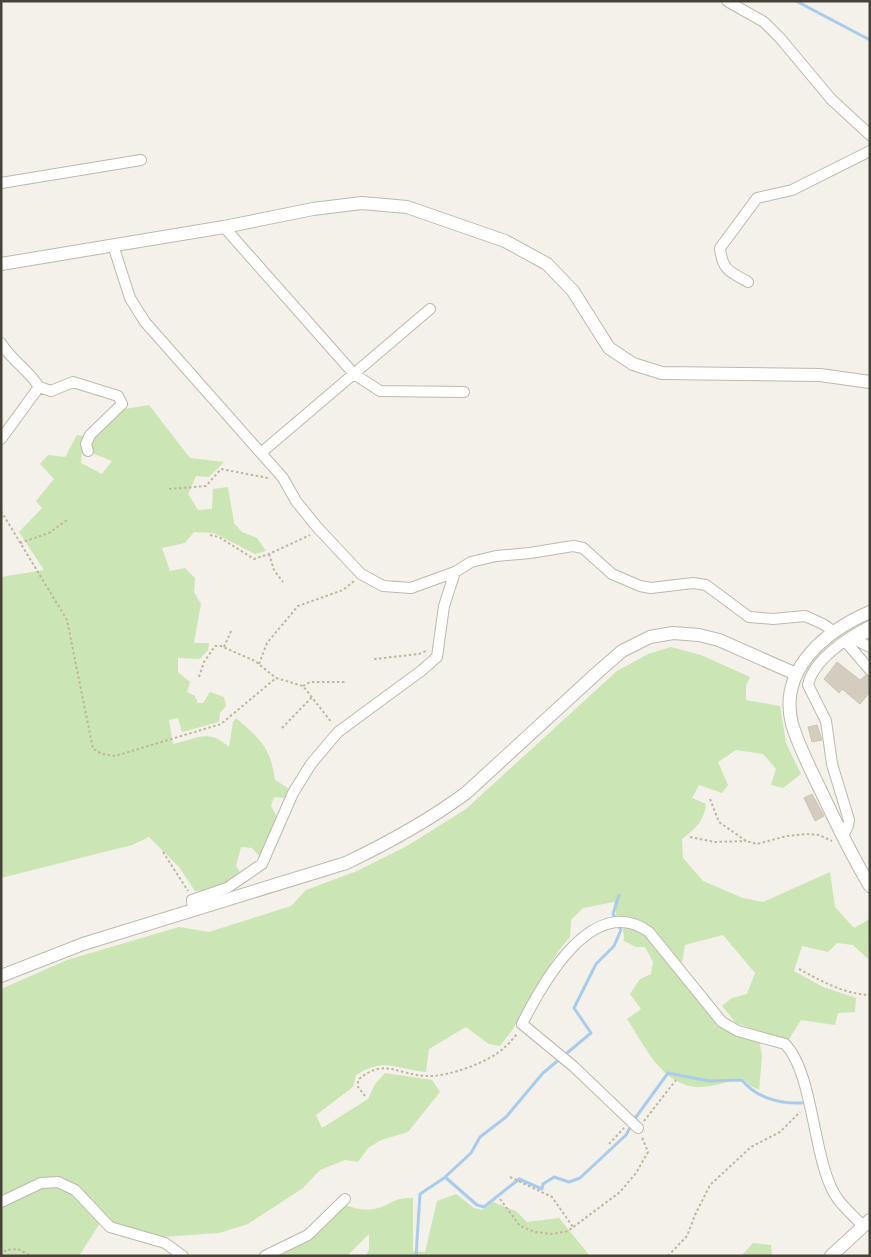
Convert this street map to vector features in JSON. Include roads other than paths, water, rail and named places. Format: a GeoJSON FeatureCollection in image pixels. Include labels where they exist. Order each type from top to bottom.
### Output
{"type":"FeatureCollection","features":[{"type":"Feature","properties":{"kind":"street"},"geometry":{"type":"LineString","coordinates":[[727,1],[764,22],[831,99],[870,135]]}},
{"type":"Feature","properties":{"kind":"street"},"geometry":{"type":"LineString","coordinates":[[748,282],[727,270],[721,261],[720,248],[757,198],[792,190],[870,151]]}},
{"type":"Feature","properties":{"kind":"street"},"geometry":{"type":"LineString","coordinates":[[1,183],[141,160]]}},
{"type":"Feature","properties":{"kind":"street"},"geometry":{"type":"LineString","coordinates":[[1,264],[224,227],[313,209],[362,203],[407,207],[505,241],[547,264],[573,291],[609,348],[633,364],[662,373],[820,375],[870,382]]}},
{"type":"Feature","properties":{"kind":"street"},"geometry":{"type":"LineString","coordinates":[[224,227],[354,374],[380,391],[464,392]]}},
{"type":"Feature","properties":{"kind":"street"},"geometry":{"type":"LineString","coordinates":[[113,245],[130,298],[145,322],[262,452],[285,481],[296,501],[317,527],[361,574],[383,586],[411,588],[456,572],[472,562],[496,556],[530,554],[573,546],[583,548],[612,574],[640,586],[651,588],[693,583],[706,585],[749,617],[773,619],[805,616],[833,631]]}},
{"type":"Feature","properties":{"kind":"street"},"geometry":{"type":"LineString","coordinates":[[262,452],[430,309]]}},
{"type":"Feature","properties":{"kind":"street"},"geometry":{"type":"LineString","coordinates":[[1,343],[6,352],[35,380],[39,387],[51,391],[73,382],[118,396],[122,404],[90,435],[86,444],[88,451]]}},
{"type":"Feature","properties":{"kind":"street"},"geometry":{"type":"LineString","coordinates":[[1,439],[39,387]]}},
{"type":"Feature","properties":{"kind":"street"},"geometry":{"type":"LineString","coordinates":[[192,905],[227,888],[262,864],[293,793],[311,764],[338,732],[437,657],[444,606],[456,572]]}},
{"type":"Feature","properties":{"kind":"street"},"geometry":{"type":"LineString","coordinates":[[870,612],[833,631],[814,648],[796,674],[791,687],[792,723],[802,752],[870,886]]}},
{"type":"Feature","properties":{"kind":"street"},"geometry":{"type":"LineString","coordinates":[[844,838],[849,820],[832,764],[826,721],[808,685],[813,670],[821,660],[870,626]]}},
{"type":"Feature","properties":{"kind":"street"},"geometry":{"type":"LineString","coordinates":[[1,976],[192,905],[346,863],[383,846],[442,811],[486,776],[622,651],[650,637],[673,633],[699,635],[719,640],[796,674]]}},
{"type":"Feature","properties":{"kind":"street"},"geometry":{"type":"LineString","coordinates":[[852,640],[870,647]]}},
{"type":"Feature","properties":{"kind":"street"},"geometry":{"type":"LineString","coordinates":[[852,640],[870,670]]}},
{"type":"Feature","properties":{"kind":"street"},"geometry":{"type":"LineString","coordinates":[[634,1125],[558,1053],[522,1024],[567,951],[588,933],[607,924],[622,922],[637,924],[649,932],[728,1026],[785,1044],[794,1054],[834,1194],[866,1222],[831,1256]]}},
{"type":"Feature","properties":{"kind":"street"},"geometry":{"type":"LineString","coordinates":[[1,1202],[41,1183],[58,1182],[75,1190],[110,1227],[165,1243],[183,1256]]}},
{"type":"Feature","properties":{"kind":"street"},"geometry":{"type":"LineString","coordinates":[[265,1256],[308,1235],[345,1199]]}},
{"type":"Feature","properties":{"kind":"lane"},"geometry":{"type":"LineString","coordinates":[[852,640],[870,634]]}},
{"type":"Feature","properties":{"kind":"waterway"},"geometry":{"type":"LineString","coordinates":[[796,1],[870,40]]}},
{"type":"Feature","properties":{"kind":"waterway"},"geometry":{"type":"LineString","coordinates":[[617,921],[613,914],[619,895]]}},
{"type":"Feature","properties":{"kind":"waterway"},"geometry":{"type":"LineString","coordinates":[[416,1256],[420,1194],[444,1178],[471,1153],[480,1137],[506,1117],[543,1073],[591,1033],[574,1008],[596,964],[614,946],[621,930],[619,926]]}},
{"type":"Feature","properties":{"kind":"waterway"},"geometry":{"type":"LineString","coordinates":[[445,1177],[477,1205],[484,1207],[519,1179],[542,1189],[543,1184],[554,1177],[569,1182],[580,1178],[626,1135],[636,1117],[668,1073],[709,1081],[742,1080],[754,1091],[769,1099],[802,1103]]}}]}
